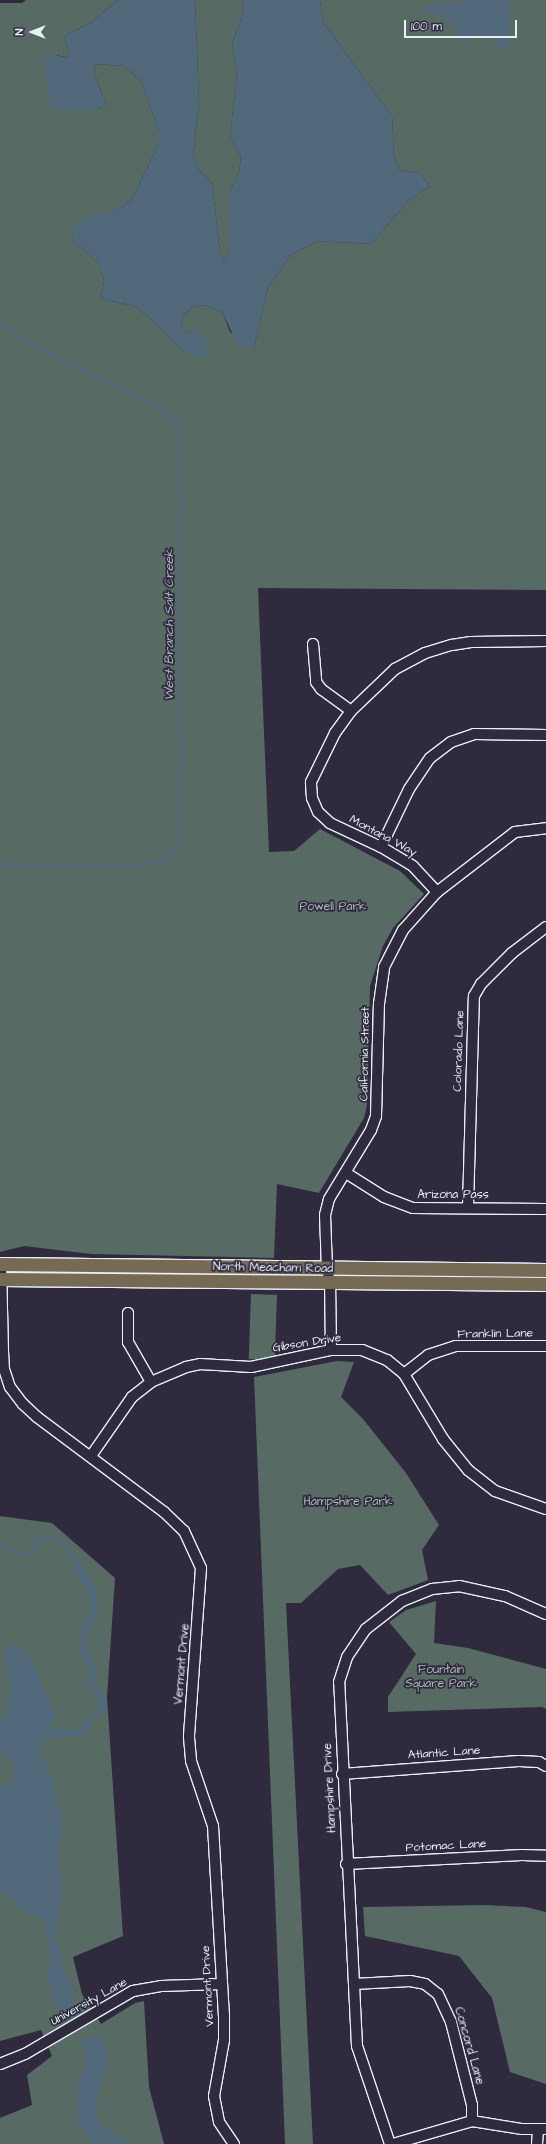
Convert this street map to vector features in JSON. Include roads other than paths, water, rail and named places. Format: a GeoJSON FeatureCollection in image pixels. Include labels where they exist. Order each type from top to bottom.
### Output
{"type":"FeatureCollection","features":[{"type":"Feature","properties":{"kind":"main road","name":"North Meacham Road"},"geometry":{"type":"LineString","coordinates":[[0,1264],[327,1269],[546,1270]]}},
{"type":"Feature","properties":{"kind":"main road","name":"North Meacham Road"},"geometry":{"type":"LineString","coordinates":[[1,1279],[546,1284]]}},
{"type":"Feature","properties":{"kind":"street"},"geometry":{"type":"LineString","coordinates":[[313,644],[316,682],[321,689],[351,711],[395,669],[425,653],[471,642],[546,642]]}},
{"type":"Feature","properties":{"kind":"street","name":"Montana Way"},"geometry":{"type":"LineString","coordinates":[[351,711],[335,733],[311,782],[312,798],[318,812],[330,823],[381,847],[413,866],[437,892]]}},
{"type":"Feature","properties":{"kind":"street"},"geometry":{"type":"LineString","coordinates":[[381,847],[409,789],[430,758],[451,742],[474,734],[546,735]]}},
{"type":"Feature","properties":{"kind":"street","name":"California Street"},"geometry":{"type":"LineString","coordinates":[[331,1350],[330,1282],[327,1269],[325,1215],[329,1199],[371,1130],[376,1116],[379,1004],[384,967],[403,930],[437,892],[515,832],[546,828]]}},
{"type":"Feature","properties":{"kind":"street","name":"Colorado Lane"},"geometry":{"type":"LineString","coordinates":[[468,1207],[474,996],[481,984],[512,953],[546,926]]}},
{"type":"Feature","properties":{"kind":"street","name":"Arizona Pass"},"geometry":{"type":"LineString","coordinates":[[346,1173],[384,1198],[413,1208],[468,1207],[546,1209]]}},
{"type":"Feature","properties":{"kind":"street","name":"Vermont Drive"},"geometry":{"type":"LineString","coordinates":[[0,1264],[4,1369],[10,1387],[23,1404],[37,1418],[91,1456],[164,1512],[184,1531],[201,1568],[189,1738],[191,1761],[213,1826],[224,2040],[214,2096],[218,2122],[234,2144]]}},
{"type":"Feature","properties":{"kind":"street"},"geometry":{"type":"LineString","coordinates":[[128,1313],[128,1342],[151,1382]]}},
{"type":"Feature","properties":{"kind":"street","name":"Franklin Lane"},"geometry":{"type":"LineString","coordinates":[[404,1374],[428,1355],[456,1346],[546,1346]]}},
{"type":"Feature","properties":{"kind":"street","name":"Gibson Drive"},"geometry":{"type":"LineString","coordinates":[[91,1456],[132,1397],[151,1382],[186,1366],[200,1364],[251,1367],[331,1350],[362,1350],[387,1360],[404,1374],[443,1440],[468,1470],[496,1491],[546,1510]]}},
{"type":"Feature","properties":{"kind":"street","name":"Hampshire Drive"},"geometry":{"type":"LineString","coordinates":[[392,2144],[357,2046],[346,1864],[339,1682],[347,1656],[366,1628],[402,1601],[432,1589],[459,1586],[505,1596],[546,1614]]}},
{"type":"Feature","properties":{"kind":"street","name":"Atlantic Lane"},"geometry":{"type":"LineString","coordinates":[[342,1774],[519,1761],[539,1762],[546,1766]]}},
{"type":"Feature","properties":{"kind":"street","name":"Potomac Lane"},"geometry":{"type":"LineString","coordinates":[[346,1864],[522,1855],[546,1856]]}},
{"type":"Feature","properties":{"kind":"street","name":"Concord Lane"},"geometry":{"type":"LineString","coordinates":[[354,1984],[410,1981],[425,1984],[438,1994],[451,2022],[472,2104],[472,2121]]}},
{"type":"Feature","properties":{"kind":"street","name":"University Lane"},"geometry":{"type":"LineString","coordinates":[[0,2064],[25,2054],[133,1991],[161,1986],[221,1984]]}},
{"type":"Feature","properties":{"kind":"street"},"geometry":{"type":"LineString","coordinates":[[392,2144],[472,2121],[542,2129],[537,2144]]}},
{"type":"Feature","properties":{"kind":"water"},"geometry":{"type":"Polygon","coordinates":[[[118,0],[195,0],[199,103],[193,156],[199,170],[212,183],[220,252],[224,263],[230,249],[230,192],[239,172],[241,157],[230,135],[237,75],[232,43],[242,18],[243,0],[320,0],[323,22],[392,116],[394,157],[400,170],[420,173],[430,186],[408,201],[371,244],[317,241],[291,255],[268,287],[254,348],[238,346],[223,313],[205,305],[192,307],[184,315],[181,325],[183,331],[189,333],[192,328],[200,332],[207,340],[208,355],[202,357],[192,355],[180,349],[161,328],[135,306],[101,299],[104,281],[99,264],[72,239],[73,229],[85,218],[124,206],[132,199],[159,143],[159,131],[141,81],[124,66],[95,64],[94,73],[106,104],[97,109],[58,110],[51,107],[44,59],[47,53],[67,58],[69,53],[65,39],[67,34],[89,24],[118,0]]]}},
{"type":"Feature","properties":{"kind":"water"},"geometry":{"type":"Polygon","coordinates":[[[462,0],[510,0],[508,46],[504,52],[494,38],[477,33],[463,42],[449,19],[431,12],[417,12],[437,3],[459,5],[462,0]]]}},
{"type":"Feature","properties":{"kind":"water"},"geometry":{"type":"Polygon","coordinates":[[[81,1560],[82,1568],[92,1580],[99,1599],[95,1619],[86,1634],[87,1649],[96,1672],[94,1683],[107,1702],[106,1711],[98,1715],[95,1713],[100,1700],[89,1686],[88,1664],[79,1653],[79,1635],[89,1618],[91,1603],[86,1589],[77,1575],[74,1562],[81,1560]]]}},
{"type":"Feature","properties":{"kind":"water"},"geometry":{"type":"Polygon","coordinates":[[[16,1644],[27,1653],[53,1707],[54,1722],[46,1726],[46,1729],[79,1730],[85,1720],[89,1718],[92,1721],[84,1736],[47,1737],[38,1751],[50,1772],[62,1820],[61,1839],[56,1852],[62,1886],[55,1939],[62,1954],[64,1973],[71,1984],[74,2008],[65,2014],[58,2011],[47,1977],[51,1967],[48,1938],[42,1918],[23,1911],[0,1889],[0,1788],[10,1783],[16,1772],[13,1762],[0,1752],[0,1722],[5,1715],[11,1692],[5,1652],[8,1647],[16,1644]]]}},
{"type":"Feature","properties":{"kind":"water"},"geometry":{"type":"Polygon","coordinates":[[[98,2036],[107,2047],[108,2060],[97,2097],[97,2116],[100,2124],[127,2144],[91,2144],[77,2115],[79,2081],[87,2064],[82,2043],[86,2038],[98,2036]]]}},
{"type":"Feature","properties":{"kind":"waterway","name":"West Branch Salt Creek"},"geometry":{"type":"LineString","coordinates":[[0,324],[51,355],[157,405],[175,421],[181,435],[182,451],[179,465],[182,497],[179,527],[179,734],[183,749],[179,782],[181,837],[172,855],[151,864],[52,866],[0,864]]}},
{"type":"Feature","properties":{"kind":"waterway","name":"West Branch Salt Creek"},"geometry":{"type":"LineString","coordinates":[[0,1543],[18,1554],[30,1554],[37,1537],[58,1538],[77,1565]]}},
{"type":"Feature","properties":{"kind":"waterway","name":"West Branch Salt Creek"},"geometry":{"type":"LineString","coordinates":[[89,1722],[97,1712]]}},
{"type":"Feature","properties":{"kind":"park label","name":"Powell Park"},"geometry":{"type":"Point","coordinates":[333,907]}},
{"type":"Feature","properties":{"kind":"park label","name":"Hampshire Park"},"geometry":{"type":"Point","coordinates":[348,1502]}},
{"type":"Feature","properties":{"kind":"park label","name":"Fountain Square Park"},"geometry":{"type":"Point","coordinates":[441,1677]}}]}
